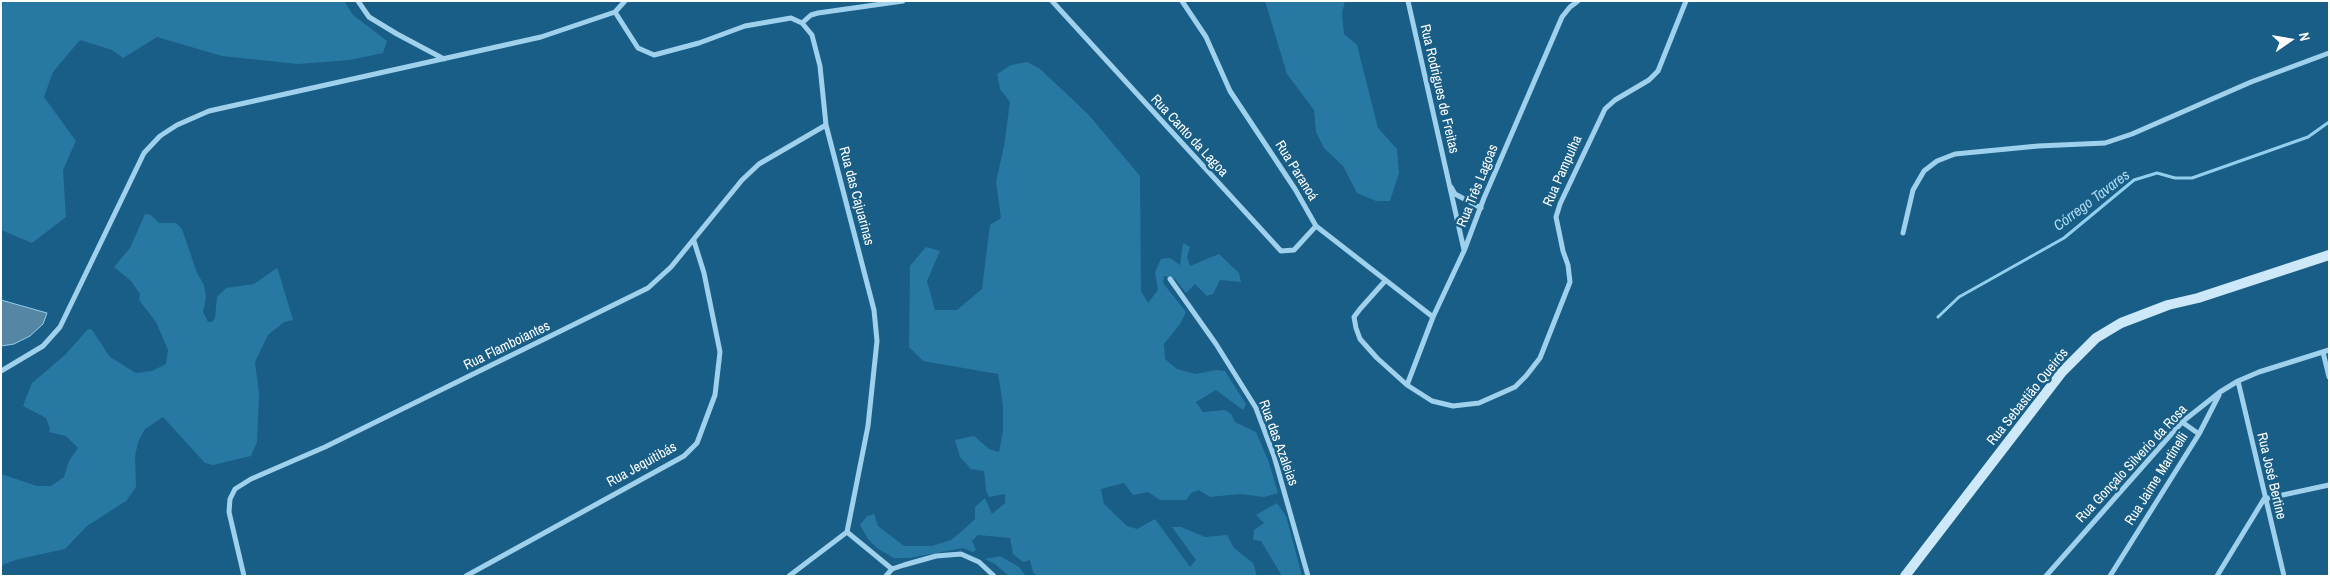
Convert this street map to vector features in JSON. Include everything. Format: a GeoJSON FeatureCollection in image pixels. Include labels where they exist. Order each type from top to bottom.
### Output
{"type":"FeatureCollection","features":[{"type":"Feature","properties":{"kind":"street"},"geometry":{"type":"LineString","coordinates":[[358,1],[370,17],[397,34],[445,59]]}},
{"type":"Feature","properties":{"kind":"street"},"geometry":{"type":"LineString","coordinates":[[1,371],[43,346],[60,326],[144,153],[160,136],[176,125],[209,111],[541,37],[615,12],[625,1]]}},
{"type":"Feature","properties":{"kind":"street"},"geometry":{"type":"LineString","coordinates":[[615,12],[638,48],[654,55],[700,43],[745,26],[791,18],[802,23],[818,13],[903,1]]}},
{"type":"Feature","properties":{"kind":"street","name":"Rua Canto da Lagoa"},"geometry":{"type":"LineString","coordinates":[[1052,1],[1281,251],[1294,250],[1316,226]]}},
{"type":"Feature","properties":{"kind":"street","name":"Rua Paranoá"},"geometry":{"type":"LineString","coordinates":[[1182,1],[1206,37],[1230,91],[1295,189],[1316,226],[1434,317]]}},
{"type":"Feature","properties":{"kind":"street","name":"Rua Rodrigues de Freitas"},"geometry":{"type":"LineString","coordinates":[[1408,1],[1464,251]]}},
{"type":"Feature","properties":{"kind":"street","name":"Rua Três Lagoas"},"geometry":{"type":"LineString","coordinates":[[1407,385],[1562,16],[1578,1]]}},
{"type":"Feature","properties":{"kind":"street","name":"Rua Pampulha"},"geometry":{"type":"LineString","coordinates":[[1385,281],[1354,317],[1356,328],[1360,339],[1377,358],[1407,385],[1432,400],[1454,406],[1479,403],[1515,387],[1540,358],[1570,282],[1568,265],[1556,217],[1560,204],[1605,109],[1615,100],[1649,80],[1658,71],[1686,1]]}},
{"type":"Feature","properties":{"kind":"street","name":"Rua das Cajuarinas"},"geometry":{"type":"LineString","coordinates":[[802,23],[812,35],[820,66],[826,125],[874,310],[877,341],[868,426],[847,532]]}},
{"type":"Feature","properties":{"kind":"street"},"geometry":{"type":"LineString","coordinates":[[1904,232],[1914,190],[1924,171],[1937,161],[1955,154],[2104,143],[2132,134],[2250,82],[2329,52]]}},
{"type":"Feature","properties":{"kind":"street","name":"Rua Flamboiantes"},"geometry":{"type":"LineString","coordinates":[[244,576],[229,512],[230,499],[235,489],[251,479],[325,447],[648,288],[694,241],[742,180],[759,164],[826,125]]}},
{"type":"Feature","properties":{"kind":"street"},"geometry":{"type":"LineString","coordinates":[[1448,182],[1455,194],[1481,208]]}},
{"type":"Feature","properties":{"kind":"street","name":"Rua Jequitibás"},"geometry":{"type":"LineString","coordinates":[[466,576],[684,456],[697,443],[715,395],[720,352],[704,273],[694,241]]}},
{"type":"Feature","properties":{"kind":"street","name":"Rua Sebastião Queirós"},"geometry":{"type":"LineString","coordinates":[[1905,576],[2062,372],[2096,338],[2120,324],[2168,305],[2198,298],[2329,255]]}},
{"type":"Feature","properties":{"kind":"street","name":"Rua das Azaleias"},"geometry":{"type":"LineString","coordinates":[[1170,279],[1216,344],[1256,408],[1274,456],[1308,576]]}},
{"type":"Feature","properties":{"kind":"street","name":"Rua Gonçalo Silverio da Rosa"},"geometry":{"type":"LineString","coordinates":[[2046,576],[2182,422],[2220,392],[2238,382],[2259,372],[2329,350]]}},
{"type":"Feature","properties":{"kind":"street"},"geometry":{"type":"LineString","coordinates":[[2323,352],[2329,377]]}},
{"type":"Feature","properties":{"kind":"street","name":"Rua José Bertine"},"geometry":{"type":"LineString","coordinates":[[2238,382],[2264,499],[2284,576]]}},
{"type":"Feature","properties":{"kind":"street","name":"Rua Jaime Martinelli"},"geometry":{"type":"LineString","coordinates":[[2110,576],[2199,434],[2220,392]]}},
{"type":"Feature","properties":{"kind":"street"},"geometry":{"type":"LineString","coordinates":[[2182,422],[2199,434]]}},
{"type":"Feature","properties":{"kind":"street"},"geometry":{"type":"LineString","coordinates":[[2218,576],[2264,499],[2329,485]]}},
{"type":"Feature","properties":{"kind":"street"},"geometry":{"type":"LineString","coordinates":[[789,576],[847,532],[892,569]]}},
{"type":"Feature","properties":{"kind":"street"},"geometry":{"type":"LineString","coordinates":[[886,576],[892,569],[936,556],[961,554],[979,562],[994,576]]}},
{"type":"Feature","properties":{"kind":"shaded area"},"geometry":{"type":"Polygon","coordinates":[[[1,1],[344,1],[353,15],[387,41],[383,53],[350,60],[298,64],[222,56],[157,37],[123,58],[112,50],[80,40],[53,72],[44,97],[76,141],[63,170],[66,217],[32,243],[1,230],[1,1]]]}},
{"type":"Feature","properties":{"kind":"shaded area"},"geometry":{"type":"Polygon","coordinates":[[[1265,1],[1345,1],[1342,13],[1344,34],[1357,45],[1378,128],[1397,149],[1399,173],[1390,201],[1376,201],[1357,193],[1343,166],[1324,148],[1316,132],[1314,110],[1287,74],[1265,1]]]}},
{"type":"Feature","properties":{"kind":"shaded area"},"geometry":{"type":"Polygon","coordinates":[[[1027,62],[1039,68],[1088,114],[1140,176],[1141,291],[1148,303],[1158,290],[1155,272],[1161,259],[1170,258],[1180,265],[1183,243],[1190,247],[1187,257],[1190,266],[1219,254],[1239,273],[1241,282],[1220,280],[1213,294],[1207,296],[1195,284],[1186,293],[1175,279],[1164,276],[1163,283],[1186,312],[1180,324],[1164,344],[1165,359],[1177,369],[1195,374],[1216,370],[1225,371],[1246,404],[1243,410],[1216,390],[1196,402],[1203,412],[1225,410],[1231,414],[1235,422],[1256,432],[1268,460],[1278,493],[1264,497],[1240,494],[1210,497],[1199,490],[1191,493],[1186,500],[1160,500],[1148,492],[1133,495],[1124,483],[1101,489],[1104,504],[1127,526],[1137,529],[1155,519],[1190,567],[1196,560],[1172,527],[1181,527],[1205,537],[1227,535],[1234,548],[1253,563],[1257,576],[1037,576],[1033,572],[1030,560],[1023,562],[1013,554],[1010,538],[978,535],[972,541],[976,550],[973,552],[963,548],[909,558],[894,558],[877,548],[868,539],[860,525],[867,516],[874,514],[878,526],[904,546],[932,546],[951,540],[962,531],[975,519],[975,507],[985,498],[992,514],[1005,503],[1005,494],[989,497],[986,490],[984,471],[971,469],[960,457],[955,440],[974,436],[989,449],[999,452],[1003,431],[1003,405],[998,374],[923,361],[909,347],[910,266],[926,247],[940,251],[927,281],[935,310],[957,310],[982,289],[990,225],[1001,218],[996,182],[1004,146],[1010,102],[1000,89],[997,74],[1011,65],[1027,62]]]}},
{"type":"Feature","properties":{"kind":"shaded area"},"geometry":{"type":"Polygon","coordinates":[[[145,214],[151,215],[159,223],[176,223],[182,229],[197,273],[204,285],[206,297],[203,312],[208,322],[212,322],[215,318],[217,297],[226,288],[254,284],[277,268],[278,270],[293,320],[284,322],[268,335],[255,362],[259,393],[257,442],[251,456],[213,465],[205,463],[163,417],[145,429],[138,442],[135,456],[136,487],[126,501],[87,526],[65,549],[19,559],[4,564],[1,567],[1,474],[37,486],[51,486],[64,477],[69,461],[78,448],[66,436],[49,432],[50,429],[46,418],[23,406],[32,383],[65,355],[88,329],[92,330],[110,357],[136,373],[152,371],[166,364],[168,350],[156,322],[139,300],[140,294],[131,281],[114,267],[130,248],[145,214]]]}},
{"type":"Feature","properties":{"kind":"shaded area"},"geometry":{"type":"Polygon","coordinates":[[[1,300],[47,313],[43,324],[30,336],[14,344],[1,346],[1,300]]]}},
{"type":"Feature","properties":{"kind":"shaded area"},"geometry":{"type":"Polygon","coordinates":[[[1277,503],[1286,516],[1302,576],[1282,576],[1261,541],[1253,540],[1254,530],[1264,523],[1256,515],[1277,503]]]}},
{"type":"Feature","properties":{"kind":"shaded area"},"geometry":{"type":"Polygon","coordinates":[[[1000,556],[1019,567],[1026,576],[1009,576],[995,564],[985,559],[1000,556]]]}},
{"type":"Feature","properties":{"kind":"waterway","name":"Córrego Tavares"},"geometry":{"type":"LineString","coordinates":[[1938,317],[1959,297],[2064,238],[2134,180],[2157,173],[2175,178],[2192,178],[2308,137],[2329,122]]}}]}
